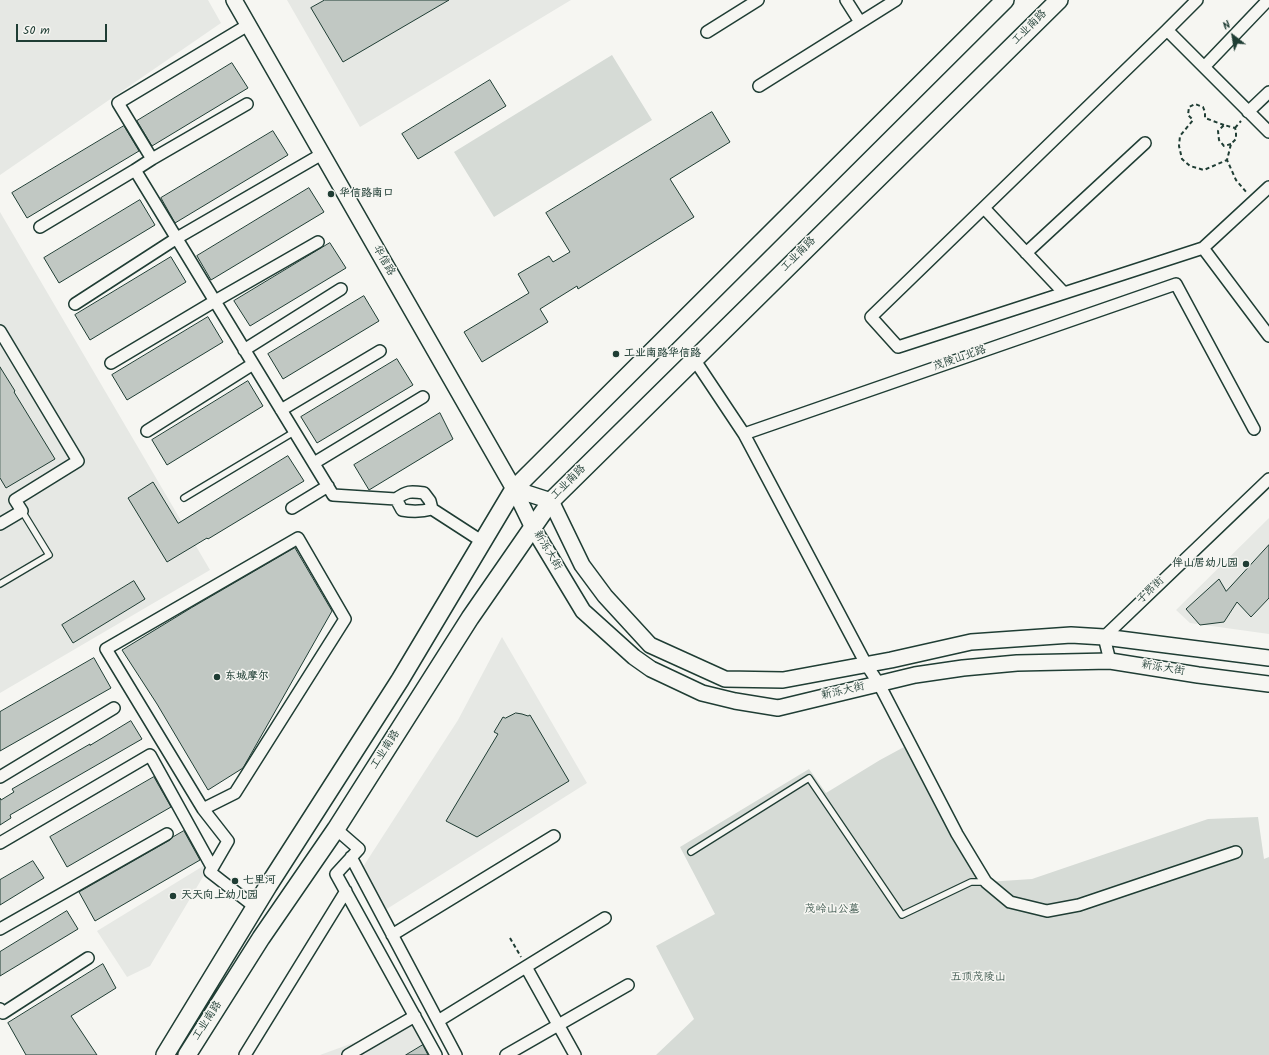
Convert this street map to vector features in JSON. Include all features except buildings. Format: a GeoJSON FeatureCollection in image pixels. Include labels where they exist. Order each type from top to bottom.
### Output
{"type":"FeatureCollection","features":[{"type":"Feature","properties":{"kind":"main road","name":"华信路"},"geometry":{"type":"LineString","coordinates":[[234,0],[514,489]]}},
{"type":"Feature","properties":{"kind":"main road","name":"工业南路"},"geometry":{"type":"LineString","coordinates":[[165,1055],[255,907],[400,680],[514,489],[1005,0]]}},
{"type":"Feature","properties":{"kind":"main road","name":"工业南路"},"geometry":{"type":"LineString","coordinates":[[187,1055],[261,938],[336,829],[470,618],[551,501],[1059,0]]}},
{"type":"Feature","properties":{"kind":"main road"},"geometry":{"type":"LineString","coordinates":[[514,489],[551,501]]}},
{"type":"Feature","properties":{"kind":"main road","name":"新泺大街"},"geometry":{"type":"LineString","coordinates":[[514,489],[533,528],[583,611],[634,657],[651,669],[702,693],[734,701],[778,708],[915,675],[963,668],[1017,663],[1110,661],[1198,675],[1269,684]]}},
{"type":"Feature","properties":{"kind":"main road","name":"新泺大街"},"geometry":{"type":"LineString","coordinates":[[551,501],[582,565],[605,596],[650,645],[725,679],[783,680],[971,642],[1071,636],[1104,637],[1269,658]]}},
{"type":"Feature","properties":{"kind":"street"},"geometry":{"type":"LineString","coordinates":[[708,32],[758,0]]}},
{"type":"Feature","properties":{"kind":"street"},"geometry":{"type":"LineString","coordinates":[[846,0],[860,22]]}},
{"type":"Feature","properties":{"kind":"street"},"geometry":{"type":"LineString","coordinates":[[759,86],[896,0]]}},
{"type":"Feature","properties":{"kind":"street"},"geometry":{"type":"LineString","coordinates":[[1197,0],[872,317],[898,347],[1203,248],[1269,187]]}},
{"type":"Feature","properties":{"kind":"street"},"geometry":{"type":"LineString","coordinates":[[1204,67],[1268,0]]}},
{"type":"Feature","properties":{"kind":"street"},"geometry":{"type":"LineString","coordinates":[[152,159],[118,103],[248,25]]}},
{"type":"Feature","properties":{"kind":"street"},"geometry":{"type":"LineString","coordinates":[[1167,30],[1269,132]]}},
{"type":"Feature","properties":{"kind":"street"},"geometry":{"type":"LineString","coordinates":[[1248,112],[1269,92]]}},
{"type":"Feature","properties":{"kind":"street"},"geometry":{"type":"LineString","coordinates":[[40,227],[152,159],[247,104]]}},
{"type":"Feature","properties":{"kind":"street"},"geometry":{"type":"LineString","coordinates":[[1026,253],[1145,143]]}},
{"type":"Feature","properties":{"kind":"street"},"geometry":{"type":"LineString","coordinates":[[75,304],[177,238],[322,154]]}},
{"type":"Feature","properties":{"kind":"street"},"geometry":{"type":"LineString","coordinates":[[135,170],[333,495],[396,499],[406,492],[424,493],[430,501],[432,509],[482,542]]}},
{"type":"Feature","properties":{"kind":"street"},"geometry":{"type":"LineString","coordinates":[[984,208],[1064,293]]}},
{"type":"Feature","properties":{"kind":"street"},"geometry":{"type":"LineString","coordinates":[[111,364],[215,301],[318,242]]}},
{"type":"Feature","properties":{"kind":"street"},"geometry":{"type":"LineString","coordinates":[[1203,248],[1269,336]]}},
{"type":"Feature","properties":{"kind":"street","name":"茂陵山北路"},"geometry":{"type":"LineString","coordinates":[[744,434],[1176,284],[1254,429]]}},
{"type":"Feature","properties":{"kind":"street"},"geometry":{"type":"LineString","coordinates":[[244,350],[341,289]]}},
{"type":"Feature","properties":{"kind":"street"},"geometry":{"type":"LineString","coordinates":[[0,331],[78,460],[15,500],[22,511],[0,524]]}},
{"type":"Feature","properties":{"kind":"street"},"geometry":{"type":"LineString","coordinates":[[281,410],[380,351]]}},
{"type":"Feature","properties":{"kind":"street"},"geometry":{"type":"LineString","coordinates":[[694,359],[744,434],[866,664],[879,684],[957,834],[986,882],[1010,902],[1047,911],[1079,905],[1236,852]]}},
{"type":"Feature","properties":{"kind":"street"},"geometry":{"type":"LineString","coordinates":[[147,430],[253,364]]}},
{"type":"Feature","properties":{"kind":"street"},"geometry":{"type":"LineString","coordinates":[[314,463],[423,397]]}},
{"type":"Feature","properties":{"kind":"street","name":"子昂街"},"geometry":{"type":"LineString","coordinates":[[1104,637],[1269,479]]}},
{"type":"Feature","properties":{"kind":"street"},"geometry":{"type":"LineString","coordinates":[[292,508],[328,486]]}},
{"type":"Feature","properties":{"kind":"street"},"geometry":{"type":"LineString","coordinates":[[396,499],[402,510],[413,512],[432,509]]}},
{"type":"Feature","properties":{"kind":"street"},"geometry":{"type":"LineString","coordinates":[[203,809],[235,793],[345,619],[298,538],[106,649],[203,809],[228,841],[210,872],[255,907]]}},
{"type":"Feature","properties":{"kind":"street"},"geometry":{"type":"LineString","coordinates":[[1104,637],[1110,661]]}},
{"type":"Feature","properties":{"kind":"street"},"geometry":{"type":"LineString","coordinates":[[0,777],[114,708]]}},
{"type":"Feature","properties":{"kind":"street"},"geometry":{"type":"LineString","coordinates":[[0,843],[150,755],[212,867]]}},
{"type":"Feature","properties":{"kind":"street"},"geometry":{"type":"LineString","coordinates":[[336,829],[359,849],[336,874],[436,1055]]}},
{"type":"Feature","properties":{"kind":"street"},"geometry":{"type":"LineString","coordinates":[[0,929],[166,834]]}},
{"type":"Feature","properties":{"kind":"street"},"geometry":{"type":"LineString","coordinates":[[392,935],[554,836]]}},
{"type":"Feature","properties":{"kind":"street"},"geometry":{"type":"LineString","coordinates":[[351,857],[456,1055]]}},
{"type":"Feature","properties":{"kind":"street"},"geometry":{"type":"LineString","coordinates":[[245,1055],[346,891]]}},
{"type":"Feature","properties":{"kind":"street"},"geometry":{"type":"LineString","coordinates":[[438,1021],[605,918]]}},
{"type":"Feature","properties":{"kind":"street"},"geometry":{"type":"LineString","coordinates":[[0,1009],[3,1013],[88,958]]}},
{"type":"Feature","properties":{"kind":"street"},"geometry":{"type":"LineString","coordinates":[[526,967],[575,1055]]}},
{"type":"Feature","properties":{"kind":"street"},"geometry":{"type":"LineString","coordinates":[[506,1055],[628,985]]}},
{"type":"Feature","properties":{"kind":"street"},"geometry":{"type":"LineString","coordinates":[[348,1055],[415,1016]]}},
{"type":"Feature","properties":{"kind":"lane"},"geometry":{"type":"LineString","coordinates":[[184,498],[294,432]]}},
{"type":"Feature","properties":{"kind":"lane"},"geometry":{"type":"LineString","coordinates":[[0,584],[49,555],[22,511]]}},
{"type":"Feature","properties":{"kind":"lane"},"geometry":{"type":"LineString","coordinates":[[691,852],[809,778],[902,915],[970,882],[986,882]]}},
{"type":"Feature","properties":{"kind":"path"},"geometry":{"type":"LineString","coordinates":[[1224,125],[1218,132],[1219,140],[1224,146],[1231,144],[1236,140],[1235,128],[1205,118],[1206,112],[1203,107],[1196,104],[1189,107],[1188,114],[1193,120],[1180,136],[1179,146],[1182,159],[1190,166],[1204,170],[1227,160]]}},
{"type":"Feature","properties":{"kind":"path"},"geometry":{"type":"LineString","coordinates":[[1231,144],[1227,160],[1236,180],[1254,201]]}},
{"type":"Feature","properties":{"kind":"path"},"geometry":{"type":"LineString","coordinates":[[510,938],[526,967]]}},
{"type":"Feature","properties":{"kind":"shaded area"},"geometry":{"type":"Polygon","coordinates":[[[0,0],[208,0],[221,23],[0,175],[0,0]]]}},
{"type":"Feature","properties":{"kind":"shaded area"},"geometry":{"type":"Polygon","coordinates":[[[287,0],[571,0],[360,127],[287,0]]]}},
{"type":"Feature","properties":{"kind":"shaded area"},"geometry":{"type":"Polygon","coordinates":[[[0,212],[210,570],[0,693],[0,212]]]}},
{"type":"Feature","properties":{"kind":"shaded area","name":"伴山居幼儿园"},"geometry":{"type":"Polygon","coordinates":[[[1269,518],[1269,634],[1190,623],[1176,610],[1269,518]]]}},
{"type":"Feature","properties":{"kind":"shaded area"},"geometry":{"type":"Polygon","coordinates":[[[502,637],[587,783],[382,912],[361,870],[458,720],[502,637]]]}},
{"type":"Feature","properties":{"kind":"shaded area","name":"天天向上幼儿园"},"geometry":{"type":"Polygon","coordinates":[[[213,860],[150,966],[127,977],[97,931],[213,860]]]}},
{"type":"Feature","properties":{"kind":"shaded area"},"geometry":{"type":"Polygon","coordinates":[[[416,1020],[437,1055],[320,1055],[416,1020]]]}},
{"type":"Feature","properties":{"kind":"green space"},"geometry":{"type":"Polygon","coordinates":[[[612,55],[652,120],[494,217],[454,152],[612,55]]]}},
{"type":"Feature","properties":{"kind":"green space","name":"茂岭山公墓"},"geometry":{"type":"Polygon","coordinates":[[[904,747],[987,882],[1032,879],[1208,819],[1258,817],[1264,859],[1269,857],[1269,1055],[656,1055],[694,1019],[656,946],[715,914],[680,847],[809,769],[826,793],[904,747]]]}},
{"type":"Feature","properties":{"kind":"place","name":"华信路南口"},"geometry":{"type":"Point","coordinates":[331,194]}},
{"type":"Feature","properties":{"kind":"place","name":"工业南路华信路"},"geometry":{"type":"Point","coordinates":[616,354]}},
{"type":"Feature","properties":{"kind":"place","name":"伴山居幼儿园"},"geometry":{"type":"Point","coordinates":[1246,564]}},
{"type":"Feature","properties":{"kind":"place","name":"东城摩尔"},"geometry":{"type":"Point","coordinates":[217,677]}},
{"type":"Feature","properties":{"kind":"place","name":"七里河"},"geometry":{"type":"Point","coordinates":[235,881]}},
{"type":"Feature","properties":{"kind":"place","name":"天天向上幼儿园"},"geometry":{"type":"Point","coordinates":[173,896]}},
{"type":"Feature","properties":{"kind":"park label","name":"五顶茂陵山"},"geometry":{"type":"Point","coordinates":[978,978]}}]}
